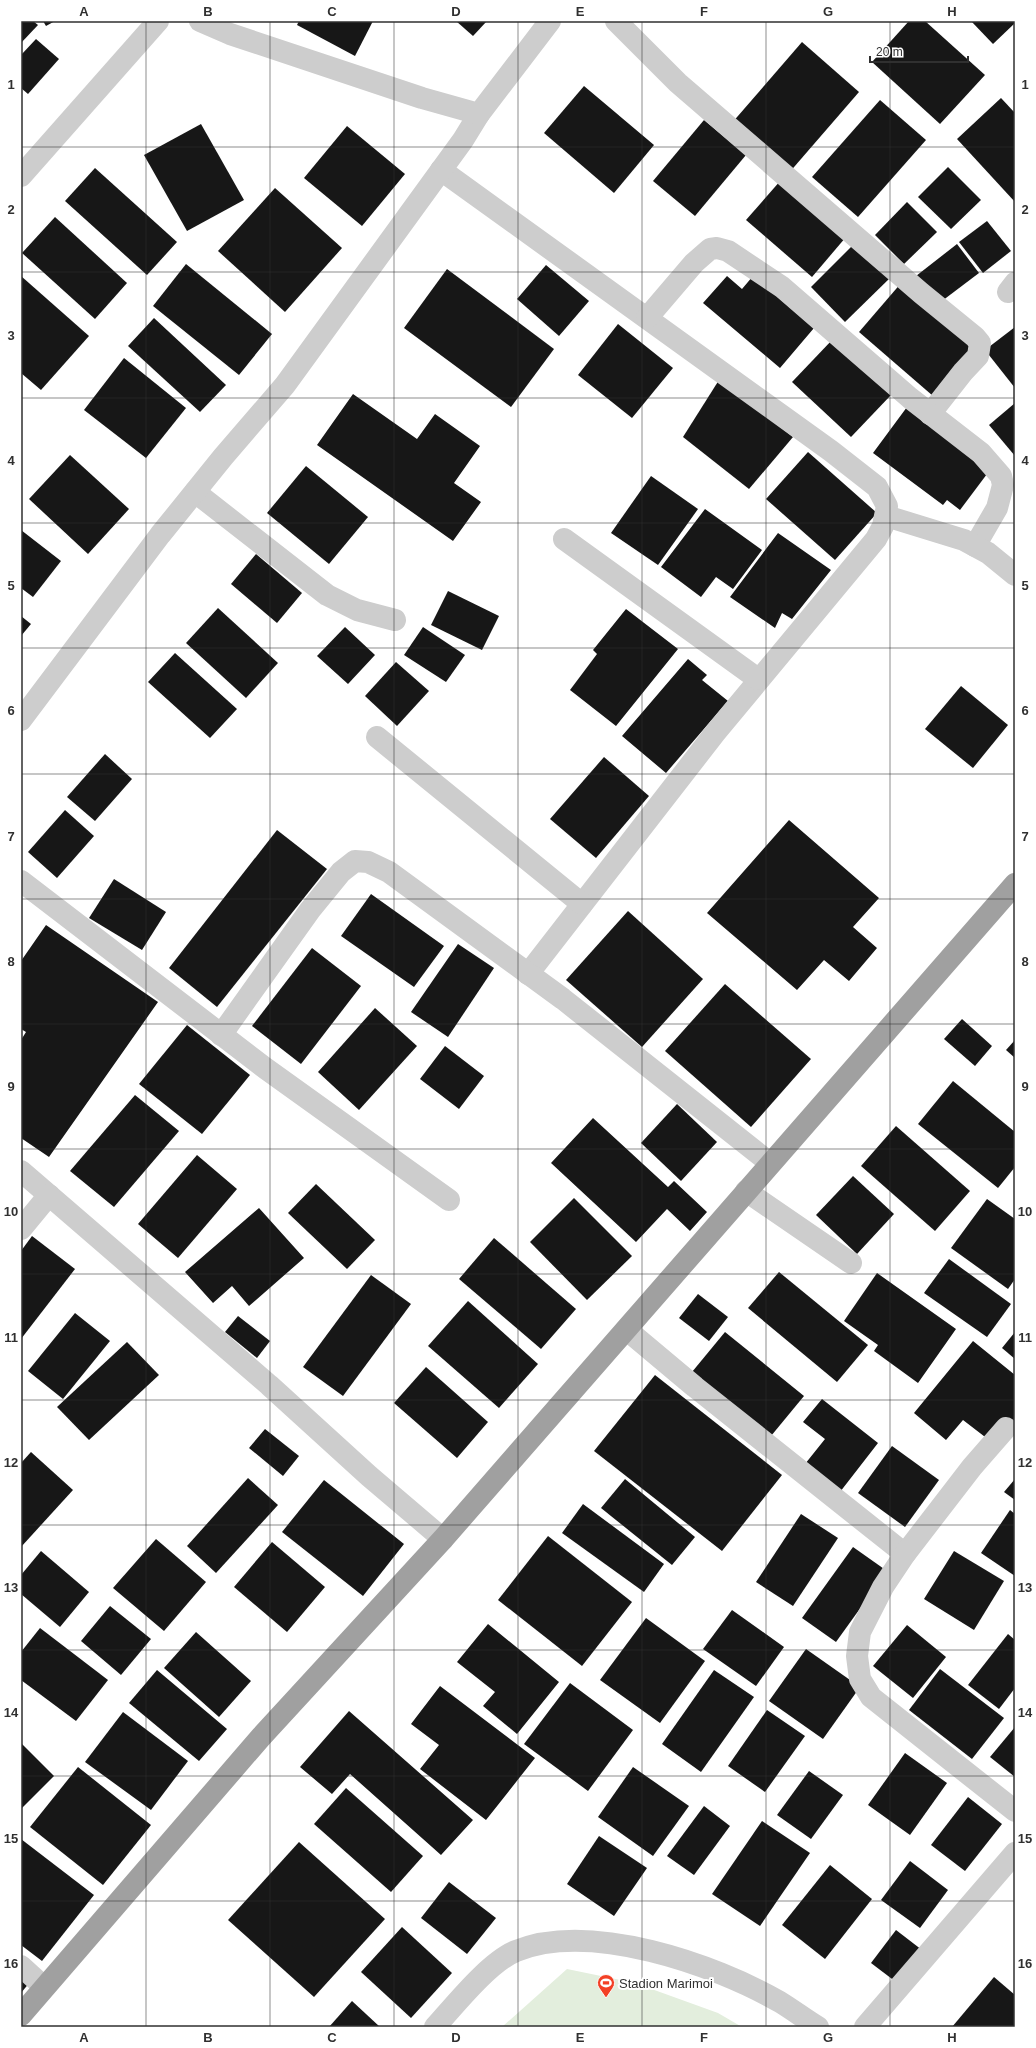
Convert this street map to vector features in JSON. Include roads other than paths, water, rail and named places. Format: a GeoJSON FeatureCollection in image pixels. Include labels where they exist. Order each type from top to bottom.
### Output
{"type":"FeatureCollection","features":[{"type":"Feature","properties":{"kind":"highway"},"geometry":{"type":"LineString","coordinates":[[21,2015],[261,1737],[443,1539],[1015,884]]}},
{"type":"Feature","properties":{"kind":"street"},"geometry":{"type":"LineString","coordinates":[[21,176],[158,21]]}},
{"type":"Feature","properties":{"kind":"street"},"geometry":{"type":"LineString","coordinates":[[200,21],[237,37],[422,98],[479,114]]}},
{"type":"Feature","properties":{"kind":"street"},"geometry":{"type":"LineString","coordinates":[[21,720],[160,535],[285,385],[441,170],[479,114],[550,21]]}},
{"type":"Feature","properties":{"kind":"street"},"geometry":{"type":"LineString","coordinates":[[616,21],[678,83],[921,293],[975,337],[980,343],[978,356],[963,372],[930,414]]}},
{"type":"Feature","properties":{"kind":"street"},"geometry":{"type":"LineString","coordinates":[[441,170],[831,451],[876,487],[887,506],[886,516],[876,539],[758,679],[528,974]]}},
{"type":"Feature","properties":{"kind":"street"},"geometry":{"type":"LineString","coordinates":[[647,318],[694,263],[710,249],[717,248],[728,251],[782,287],[930,414],[981,453],[1001,476],[1004,485],[997,508],[975,546]]}},
{"type":"Feature","properties":{"kind":"street"},"geometry":{"type":"LineString","coordinates":[[195,492],[327,595],[357,610],[395,620]]}},
{"type":"Feature","properties":{"kind":"street"},"geometry":{"type":"LineString","coordinates":[[886,516],[964,540],[988,553],[1015,574]]}},
{"type":"Feature","properties":{"kind":"street"},"geometry":{"type":"LineString","coordinates":[[564,539],[758,679]]}},
{"type":"Feature","properties":{"kind":"street"},"geometry":{"type":"LineString","coordinates":[[377,737],[582,904]]}},
{"type":"Feature","properties":{"kind":"street"},"geometry":{"type":"LineString","coordinates":[[222,1035],[310,910],[341,872],[355,861],[368,862],[389,872],[563,1000],[770,1163]]}},
{"type":"Feature","properties":{"kind":"street"},"geometry":{"type":"LineString","coordinates":[[21,881],[222,1035],[449,1200]]}},
{"type":"Feature","properties":{"kind":"street"},"geometry":{"type":"LineString","coordinates":[[21,1171],[269,1385],[369,1476],[443,1539]]}},
{"type":"Feature","properties":{"kind":"street"},"geometry":{"type":"LineString","coordinates":[[746,1191],[850,1264]]}},
{"type":"Feature","properties":{"kind":"street"},"geometry":{"type":"LineString","coordinates":[[21,1229],[49,1196]]}},
{"type":"Feature","properties":{"kind":"street"},"geometry":{"type":"LineString","coordinates":[[627,1330],[695,1387],[905,1554]]}},
{"type":"Feature","properties":{"kind":"street"},"geometry":{"type":"LineString","coordinates":[[1006,1428],[972,1467],[905,1554],[883,1587],[860,1632],[857,1656],[860,1679],[871,1697],[1015,1811]]}},
{"type":"Feature","properties":{"kind":"street"},"geometry":{"type":"LineString","coordinates":[[865,2027],[1015,1853]]}},
{"type":"Feature","properties":{"kind":"street"},"geometry":{"type":"LineString","coordinates":[[435,2027],[486,1972],[515,1952],[535,1945],[569,1941],[609,1944],[661,1953],[716,1972],[779,2002],[818,2027]]}},
{"type":"Feature","properties":{"kind":"street"},"geometry":{"type":"LineString","coordinates":[[21,1966],[44,1987]]}},
{"type":"Feature","properties":{"kind":"place","name":"Stadion Marimoi"},"geometry":{"type":"Point","coordinates":[606,1998]}}]}
